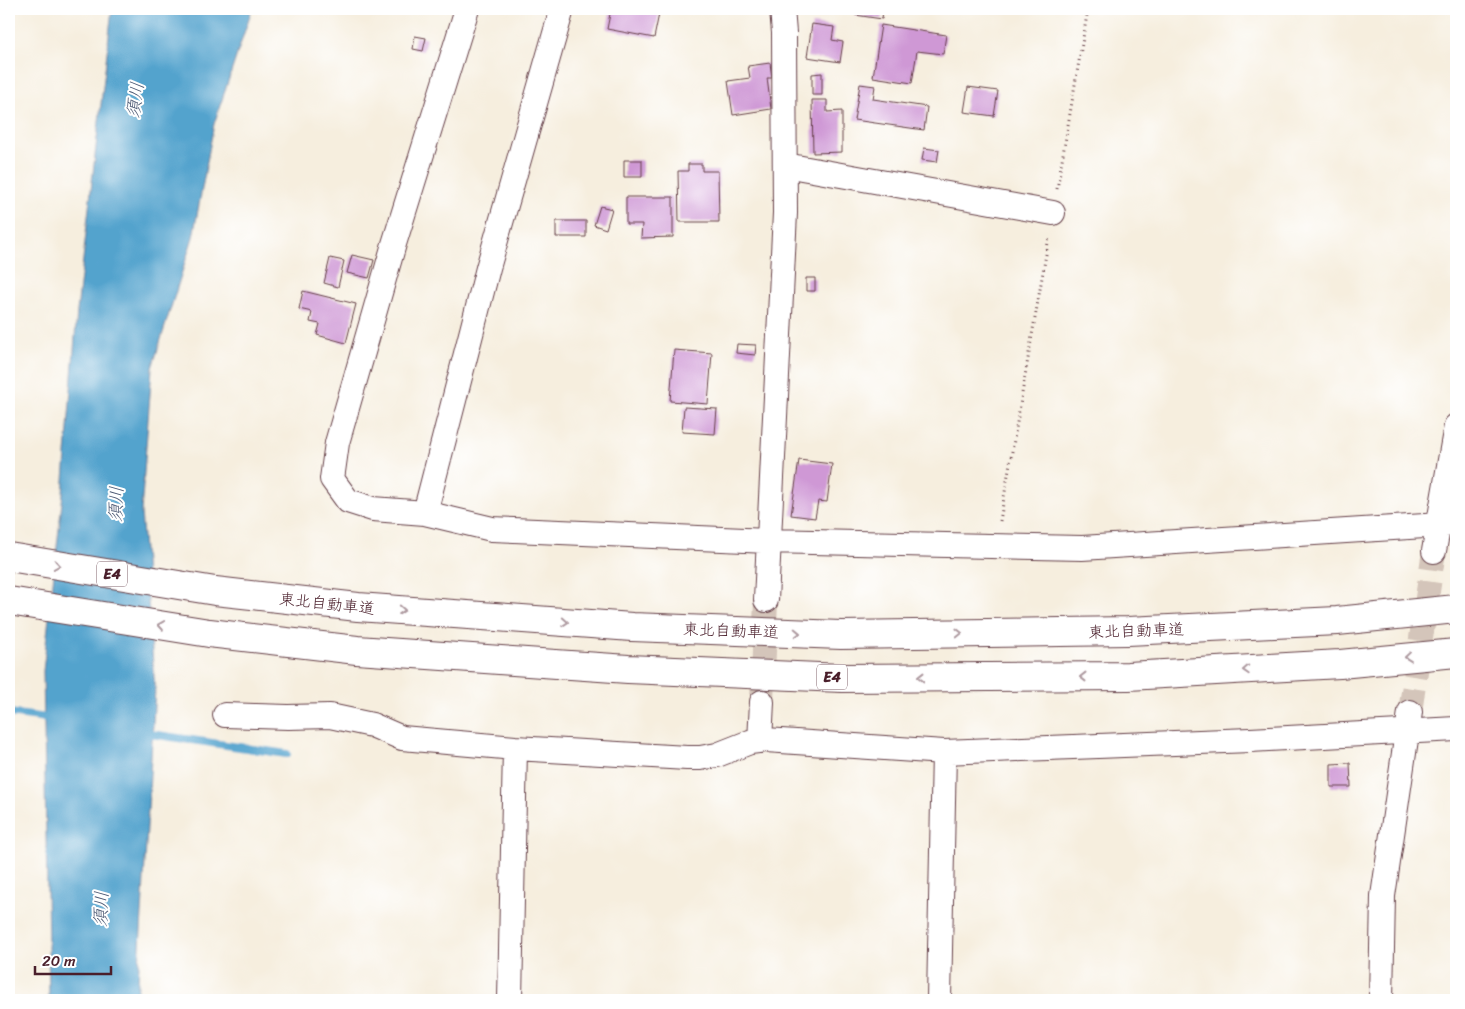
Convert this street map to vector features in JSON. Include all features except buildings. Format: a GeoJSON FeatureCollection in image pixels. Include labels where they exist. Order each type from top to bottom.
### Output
{"type":"FeatureCollection","features":[{"type":"Feature","properties":{"kind":"highway","name":"東北自動車道"},"geometry":{"type":"LineString","coordinates":[[9,557],[215,591],[358,607],[622,626],[842,635],[1128,632],[1336,621],[1456,609]]}},
{"type":"Feature","properties":{"kind":"highway","name":"E4"},"geometry":{"type":"LineString","coordinates":[[9,602],[209,633],[366,651],[628,669],[842,678],[1128,676],[1340,664],[1456,653]]}},
{"type":"Feature","properties":{"kind":"street"},"geometry":{"type":"LineString","coordinates":[[467,9],[391,253],[337,443],[332,479],[348,501],[373,509],[425,513],[492,529],[768,541],[996,547],[1082,548],[1447,525]]}},
{"type":"Feature","properties":{"kind":"street"},"geometry":{"type":"LineString","coordinates":[[425,513],[488,268],[562,9]]}},
{"type":"Feature","properties":{"kind":"street"},"geometry":{"type":"LineString","coordinates":[[766,600],[785,212],[784,33],[782,9]]}},
{"type":"Feature","properties":{"kind":"street"},"geometry":{"type":"LineString","coordinates":[[785,165],[1053,213]]}},
{"type":"Feature","properties":{"kind":"street"},"geometry":{"type":"LineString","coordinates":[[1434,550],[1447,525],[1456,426]]}},
{"type":"Feature","properties":{"kind":"street"},"geometry":{"type":"LineString","coordinates":[[760,741],[762,702]]}},
{"type":"Feature","properties":{"kind":"street"},"geometry":{"type":"LineString","coordinates":[[225,714],[288,717],[330,716],[372,725],[402,738],[516,748],[700,758],[734,750],[750,742],[766,740],[944,752],[1408,722],[1456,729]]}},
{"type":"Feature","properties":{"kind":"street"},"geometry":{"type":"LineString","coordinates":[[1381,1000],[1383,896],[1408,722]]}},
{"type":"Feature","properties":{"kind":"street"},"geometry":{"type":"LineString","coordinates":[[510,1000],[516,748]]}},
{"type":"Feature","properties":{"kind":"street"},"geometry":{"type":"LineString","coordinates":[[939,1000],[944,752]]}},
{"type":"Feature","properties":{"kind":"path"},"geometry":{"type":"LineString","coordinates":[[996,547],[1088,9]]}},
{"type":"Feature","properties":{"kind":"water","name":"須川"},"geometry":{"type":"Polygon","coordinates":[[[112,9],[252,9],[214,124],[193,237],[152,368],[141,512],[155,689],[137,1000],[49,1000],[43,671],[63,493],[77,311],[112,9]]]}},
{"type":"Feature","properties":{"kind":"waterway"},"geometry":{"type":"LineString","coordinates":[[9,713],[54,719]]}},
{"type":"Feature","properties":{"kind":"waterway"},"geometry":{"type":"LineString","coordinates":[[144,733],[287,754]]}},
{"type":"Feature","properties":{"kind":"tunnel"},"geometry":{"type":"LineString","coordinates":[[1410,712],[1434,551]]}},
{"type":"Feature","properties":{"kind":"tunnel"},"geometry":{"type":"LineString","coordinates":[[762,702],[766,600]]}}]}
